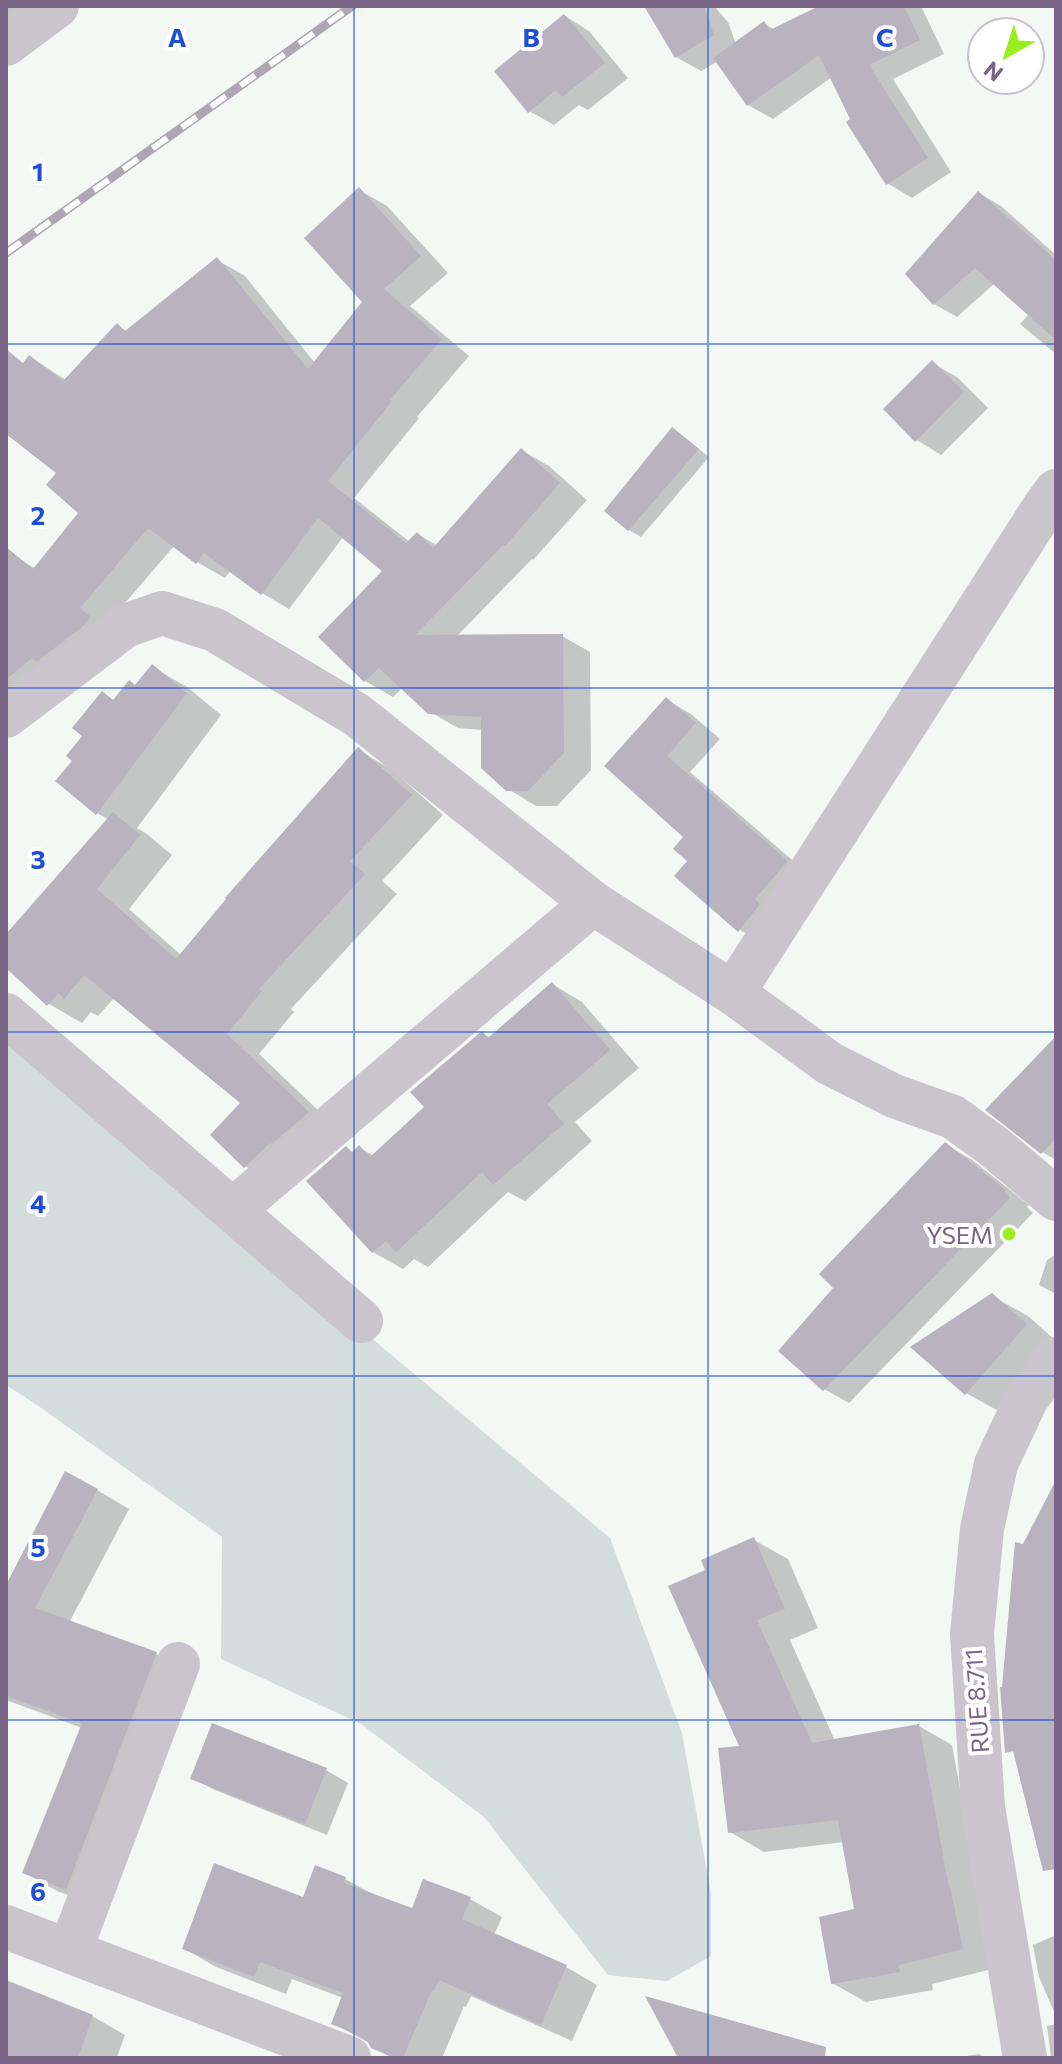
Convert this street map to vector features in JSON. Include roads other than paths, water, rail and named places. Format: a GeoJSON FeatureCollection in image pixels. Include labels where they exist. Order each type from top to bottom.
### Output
{"type":"FeatureCollection","features":[{"type":"Feature","properties":{"kind":"street"},"geometry":{"type":"LineString","coordinates":[[6,44],[57,6]]}},
{"type":"Feature","properties":{"kind":"street"},"geometry":{"type":"LineString","coordinates":[[733,993],[1056,491]]}},
{"type":"Feature","properties":{"kind":"street"},"geometry":{"type":"LineString","coordinates":[[6,716],[125,626],[162,613],[215,630],[357,715],[593,903],[733,993],[829,1063],[894,1096],[953,1117],[1056,1199]]}},
{"type":"Feature","properties":{"kind":"street"},"geometry":{"type":"LineString","coordinates":[[233,1210],[593,903]]}},
{"type":"Feature","properties":{"kind":"street"},"geometry":{"type":"LineString","coordinates":[[6,1015],[361,1321]]}},
{"type":"Feature","properties":{"kind":"street","name":"RUE 8.711"},"geometry":{"type":"LineString","coordinates":[[1025,2058],[983,1807],[972,1634],[982,1529],[996,1464],[1042,1405],[1056,1359]]}},
{"type":"Feature","properties":{"kind":"street"},"geometry":{"type":"LineString","coordinates":[[70,1951],[178,1664]]}},
{"type":"Feature","properties":{"kind":"street"},"geometry":{"type":"LineString","coordinates":[[6,1927],[349,2058]]}},
{"type":"Feature","properties":{"kind":"railway"},"geometry":{"type":"LineString","coordinates":[[6,253],[352,6]]}},
{"type":"Feature","properties":{"kind":"place","name":"YSEM"},"geometry":{"type":"Point","coordinates":[1009,1234]}}]}
